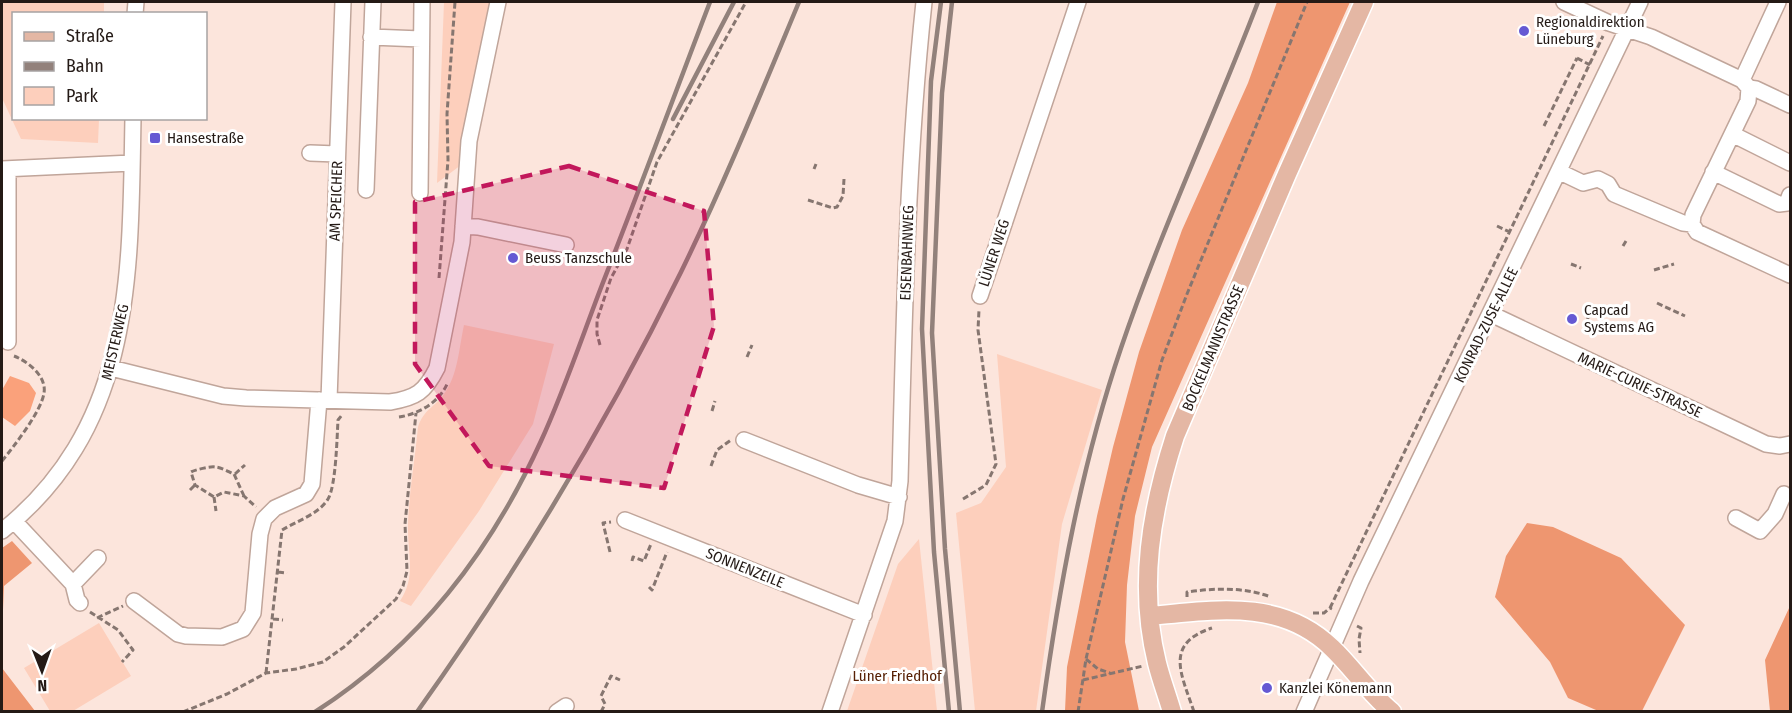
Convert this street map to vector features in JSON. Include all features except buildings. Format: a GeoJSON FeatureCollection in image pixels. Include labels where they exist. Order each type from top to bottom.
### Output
{"type":"FeatureCollection","features":[{"type":"Feature","properties":{"kind":"main road","name":"BOCKELMANNSTRASSE"},"geometry":{"type":"LineString","coordinates":[[1172,711],[1157,662],[1150,616],[1148,569],[1152,521],[1163,475],[1175,436],[1287,174],[1364,2]]}},
{"type":"Feature","properties":{"kind":"main road"},"geometry":{"type":"LineString","coordinates":[[1150,616],[1231,610],[1258,611],[1277,616],[1298,625],[1332,648],[1392,711]]}},
{"type":"Feature","properties":{"kind":"street","name":"AM SPEICHER"},"geometry":{"type":"LineString","coordinates":[[267,516],[275,508],[306,494],[312,484],[332,407],[337,154],[343,2]]}},
{"type":"Feature","properties":{"kind":"street"},"geometry":{"type":"LineString","coordinates":[[366,190],[372,2]]}},
{"type":"Feature","properties":{"kind":"street"},"geometry":{"type":"LineString","coordinates":[[420,193],[422,2]]}},
{"type":"Feature","properties":{"kind":"street"},"geometry":{"type":"LineString","coordinates":[[111,368],[223,396],[332,407],[390,402],[407,399],[419,393],[429,383],[437,368],[463,226],[469,141],[498,2]]}},
{"type":"Feature","properties":{"kind":"street","name":"EISENBAHNWEG"},"geometry":{"type":"LineString","coordinates":[[898,501],[909,199],[917,65],[924,2]]}},
{"type":"Feature","properties":{"kind":"street","name":"LÜNER WEG"},"geometry":{"type":"LineString","coordinates":[[980,296],[1078,2]]}},
{"type":"Feature","properties":{"kind":"street"},"geometry":{"type":"LineString","coordinates":[[1564,2],[1609,23],[1652,36],[1791,105]]}},
{"type":"Feature","properties":{"kind":"street"},"geometry":{"type":"LineString","coordinates":[[1778,2],[1746,84],[1748,101],[1693,215],[1692,224],[1697,232],[1791,275]]}},
{"type":"Feature","properties":{"kind":"street","name":"KONRAD-ZUSE-ALLEE"},"geometry":{"type":"LineString","coordinates":[[1304,711],[1361,581],[1560,172],[1627,29],[1636,3]]}},
{"type":"Feature","properties":{"kind":"street"},"geometry":{"type":"LineString","coordinates":[[371,38],[421,39]]}},
{"type":"Feature","properties":{"kind":"street","name":"MEISTERWEG"},"geometry":{"type":"LineString","coordinates":[[8,526],[37,499],[76,447],[92,417],[111,368],[128,278],[133,120]]}},
{"type":"Feature","properties":{"kind":"street"},"geometry":{"type":"LineString","coordinates":[[1732,134],[1791,163]]}},
{"type":"Feature","properties":{"kind":"street"},"geometry":{"type":"LineString","coordinates":[[310,153],[337,154]]}},
{"type":"Feature","properties":{"kind":"street"},"geometry":{"type":"LineString","coordinates":[[8,342],[5,169],[132,163]]}},
{"type":"Feature","properties":{"kind":"street"},"geometry":{"type":"LineString","coordinates":[[1560,172],[1583,183],[1598,179],[1608,184],[1614,194],[1683,223],[1692,224]]}},
{"type":"Feature","properties":{"kind":"street"},"geometry":{"type":"LineString","coordinates":[[1713,172],[1779,204],[1787,202],[1791,195]]}},
{"type":"Feature","properties":{"kind":"street"},"geometry":{"type":"LineString","coordinates":[[463,226],[566,244]]}},
{"type":"Feature","properties":{"kind":"street","name":"MARIE-CURIE-STRASSE"},"geometry":{"type":"LineString","coordinates":[[1491,314],[1766,444],[1780,446],[1791,444]]}},
{"type":"Feature","properties":{"kind":"street"},"geometry":{"type":"LineString","coordinates":[[738,439],[898,501],[895,521],[830,711]]}},
{"type":"Feature","properties":{"kind":"street"},"geometry":{"type":"LineString","coordinates":[[1736,518],[1760,531],[1775,513],[1784,494]]}},
{"type":"Feature","properties":{"kind":"street"},"geometry":{"type":"LineString","coordinates":[[134,601],[178,634],[186,636],[222,638],[243,628],[253,613],[260,534],[267,516]]}},
{"type":"Feature","properties":{"kind":"street","name":"SONNENZEILE"},"geometry":{"type":"LineString","coordinates":[[625,520],[864,615]]}},
{"type":"Feature","properties":{"kind":"street"},"geometry":{"type":"LineString","coordinates":[[8,526],[73,584],[80,603]]}},
{"type":"Feature","properties":{"kind":"street"},"geometry":{"type":"LineString","coordinates":[[73,584],[98,558]]}},
{"type":"Feature","properties":{"kind":"path"},"geometry":{"type":"LineString","coordinates":[[438,285],[448,160],[447,114],[455,2]]}},
{"type":"Feature","properties":{"kind":"path"},"geometry":{"type":"LineString","coordinates":[[600,345],[597,320],[611,278],[627,249],[657,162],[746,2]]}},
{"type":"Feature","properties":{"kind":"path"},"geometry":{"type":"LineString","coordinates":[[1078,711],[1086,659],[1123,499],[1162,360],[1307,2]]}},
{"type":"Feature","properties":{"kind":"path"},"geometry":{"type":"LineString","coordinates":[[1330,608],[1609,23]]}},
{"type":"Feature","properties":{"kind":"path"},"geometry":{"type":"LineString","coordinates":[[1544,126],[1576,58],[1590,65]]}},
{"type":"Feature","properties":{"kind":"path"},"geometry":{"type":"LineString","coordinates":[[814,169],[816,164]]}},
{"type":"Feature","properties":{"kind":"path"},"geometry":{"type":"LineString","coordinates":[[808,200],[837,207],[843,196],[844,179]]}},
{"type":"Feature","properties":{"kind":"path"},"geometry":{"type":"LineString","coordinates":[[1623,246],[1626,241]]}},
{"type":"Feature","properties":{"kind":"path"},"geometry":{"type":"LineString","coordinates":[[1571,264],[1581,268]]}},
{"type":"Feature","properties":{"kind":"path"},"geometry":{"type":"LineString","coordinates":[[1653,270],[1674,264]]}},
{"type":"Feature","properties":{"kind":"path","name":"LÜNER WEG"},"geometry":{"type":"LineString","coordinates":[[963,499],[986,485],[996,464],[978,330],[980,296]]}},
{"type":"Feature","properties":{"kind":"path"},"geometry":{"type":"LineString","coordinates":[[1657,303],[1685,316]]}},
{"type":"Feature","properties":{"kind":"path"},"geometry":{"type":"LineString","coordinates":[[1587,319],[1591,314]]}},
{"type":"Feature","properties":{"kind":"path"},"geometry":{"type":"LineString","coordinates":[[2,461],[35,413],[45,391],[41,377],[25,361],[7,353],[8,342]]}},
{"type":"Feature","properties":{"kind":"path"},"geometry":{"type":"LineString","coordinates":[[747,357],[752,345]]}},
{"type":"Feature","properties":{"kind":"path"},"geometry":{"type":"LineString","coordinates":[[398,417],[416,413],[432,404],[449,379]]}},
{"type":"Feature","properties":{"kind":"path"},"geometry":{"type":"LineString","coordinates":[[183,711],[227,694],[266,673],[323,662],[344,647],[400,593],[407,571],[405,524],[419,393]]}},
{"type":"Feature","properties":{"kind":"path"},"geometry":{"type":"LineString","coordinates":[[712,411],[715,401]]}},
{"type":"Feature","properties":{"kind":"path"},"geometry":{"type":"LineString","coordinates":[[266,673],[282,530],[317,510],[329,498],[333,482],[338,420],[332,407]]}},
{"type":"Feature","properties":{"kind":"path"},"geometry":{"type":"LineString","coordinates":[[711,466],[717,450],[738,439]]}},
{"type":"Feature","properties":{"kind":"path"},"geometry":{"type":"LineString","coordinates":[[201,470],[202,462]]}},
{"type":"Feature","properties":{"kind":"path"},"geometry":{"type":"LineString","coordinates":[[216,511],[214,497],[195,484],[191,472],[215,464],[234,474],[244,496],[267,516]]}},
{"type":"Feature","properties":{"kind":"path"},"geometry":{"type":"LineString","coordinates":[[234,474],[245,465]]}},
{"type":"Feature","properties":{"kind":"path"},"geometry":{"type":"LineString","coordinates":[[190,490],[195,484]]}},
{"type":"Feature","properties":{"kind":"path"},"geometry":{"type":"LineString","coordinates":[[214,497],[224,492],[244,496]]}},
{"type":"Feature","properties":{"kind":"path"},"geometry":{"type":"LineString","coordinates":[[610,552],[603,523],[625,520]]}},
{"type":"Feature","properties":{"kind":"path"},"geometry":{"type":"LineString","coordinates":[[632,561],[633,556],[644,561],[656,532]]}},
{"type":"Feature","properties":{"kind":"path"},"geometry":{"type":"LineString","coordinates":[[649,587],[652,590],[672,539]]}},
{"type":"Feature","properties":{"kind":"path"},"geometry":{"type":"LineString","coordinates":[[278,572],[287,573]]}},
{"type":"Feature","properties":{"kind":"path"},"geometry":{"type":"LineString","coordinates":[[122,662],[133,650],[118,630],[97,618],[134,601]]}},
{"type":"Feature","properties":{"kind":"path"},"geometry":{"type":"LineString","coordinates":[[273,619],[283,620]]}},
{"type":"Feature","properties":{"kind":"path"},"geometry":{"type":"LineString","coordinates":[[1194,711],[1183,678],[1180,657],[1182,647],[1196,633],[1215,627]]}},
{"type":"Feature","properties":{"kind":"path"},"geometry":{"type":"LineString","coordinates":[[1086,659],[1098,669],[1112,674]]}},
{"type":"Feature","properties":{"kind":"path"},"geometry":{"type":"LineString","coordinates":[[1082,681],[1157,662]]}},
{"type":"Feature","properties":{"kind":"path"},"geometry":{"type":"LineString","coordinates":[[608,711],[602,710],[605,704],[601,696],[611,676],[620,680]]}},
{"type":"Feature","properties":{"kind":"highlighted area"},"geometry":{"type":"Polygon","coordinates":[[[569,166],[704,211],[714,326],[664,488],[489,466],[415,364],[415,202],[569,166]]]}},
{"type":"Feature","properties":{"kind":"green space"},"geometry":{"type":"Polygon","coordinates":[[[2,2],[104,2],[104,12],[12,12],[12,120],[2,98],[2,2]]]}},
{"type":"Feature","properties":{"kind":"green space"},"geometry":{"type":"Polygon","coordinates":[[[444,2],[491,2],[461,165],[437,183],[444,2]]]}},
{"type":"Feature","properties":{"kind":"green space"},"geometry":{"type":"Polygon","coordinates":[[[12,120],[99,120],[98,143],[21,139],[12,120]]]}},
{"type":"Feature","properties":{"kind":"green space"},"geometry":{"type":"Polygon","coordinates":[[[464,325],[554,344],[533,424],[479,511],[411,606],[400,601],[410,573],[409,512],[418,427],[426,412],[437,403],[449,387],[464,325]]]}},
{"type":"Feature","properties":{"kind":"green space"},"geometry":{"type":"Polygon","coordinates":[[[997,354],[1102,390],[1062,524],[1036,711],[975,711],[956,513],[981,503],[1006,467],[997,354]]]}},
{"type":"Feature","properties":{"kind":"green space","name":"Lüner Friedhof"},"geometry":{"type":"Polygon","coordinates":[[[919,539],[937,711],[847,711],[898,564],[919,539]]]}},
{"type":"Feature","properties":{"kind":"green space"},"geometry":{"type":"Polygon","coordinates":[[[99,623],[131,676],[73,711],[50,711],[24,668],[99,623]]]}},
{"type":"Feature","properties":{"kind":"shaded area"},"geometry":{"type":"Polygon","coordinates":[[[1277,2],[1350,2],[1152,447],[1135,516],[1127,585],[1125,642],[1139,711],[1065,711],[1067,667],[1097,516],[1139,352],[1182,230],[1248,83],[1277,2]]]}},
{"type":"Feature","properties":{"kind":"shaded area"},"geometry":{"type":"Polygon","coordinates":[[[10,376],[29,383],[36,393],[30,411],[15,426],[2,417],[2,390],[10,376]]]}},
{"type":"Feature","properties":{"kind":"shaded area"},"geometry":{"type":"Polygon","coordinates":[[[1527,523],[1553,527],[1621,558],[1685,625],[1642,711],[1597,711],[1568,698],[1550,662],[1495,597],[1506,556],[1527,523]]]}},
{"type":"Feature","properties":{"kind":"shaded area"},"geometry":{"type":"Polygon","coordinates":[[[12,541],[32,563],[4,586],[2,634],[2,548],[12,541]]]}},
{"type":"Feature","properties":{"kind":"shaded area"},"geometry":{"type":"Polygon","coordinates":[[[1790,606],[1790,711],[1770,711],[1765,660],[1790,606]]]}},
{"type":"Feature","properties":{"kind":"shaded area"},"geometry":{"type":"Polygon","coordinates":[[[2,668],[35,711],[2,711],[2,668]]]}},
{"type":"Feature","properties":{"kind":"railway"},"geometry":{"type":"LineString","coordinates":[[315,712],[352,686],[419,626],[475,558],[521,482],[565,383],[710,2]]}},
{"type":"Feature","properties":{"kind":"railway"},"geometry":{"type":"LineString","coordinates":[[673,119],[734,2]]}},
{"type":"Feature","properties":{"kind":"railway"},"geometry":{"type":"LineString","coordinates":[[417,712],[524,552],[622,386],[697,239],[799,2]]}},
{"type":"Feature","properties":{"kind":"railway"},"geometry":{"type":"LineString","coordinates":[[941,2],[931,81],[922,329],[934,552],[949,712]]}},
{"type":"Feature","properties":{"kind":"railway"},"geometry":{"type":"LineString","coordinates":[[952,2],[942,93],[932,333],[945,549],[960,712]]}},
{"type":"Feature","properties":{"kind":"railway"},"geometry":{"type":"LineString","coordinates":[[1042,712],[1073,528],[1107,392],[1153,260],[1258,2]]}},
{"type":"Feature","properties":{"kind":"place","name":"Regionaldirektion Lüneburg"},"geometry":{"type":"Point","coordinates":[1524,31]}},
{"type":"Feature","properties":{"kind":"place","name":"Hansestraße"},"geometry":{"type":"Point","coordinates":[155,138]}},
{"type":"Feature","properties":{"kind":"place","name":"Beuss Tanzschule"},"geometry":{"type":"Point","coordinates":[513,258]}},
{"type":"Feature","properties":{"kind":"place","name":"Capcad Systems AG"},"geometry":{"type":"Point","coordinates":[1572,319]}},
{"type":"Feature","properties":{"kind":"place","name":"Kanzlei Könemann"},"geometry":{"type":"Point","coordinates":[1267,688]}}]}
